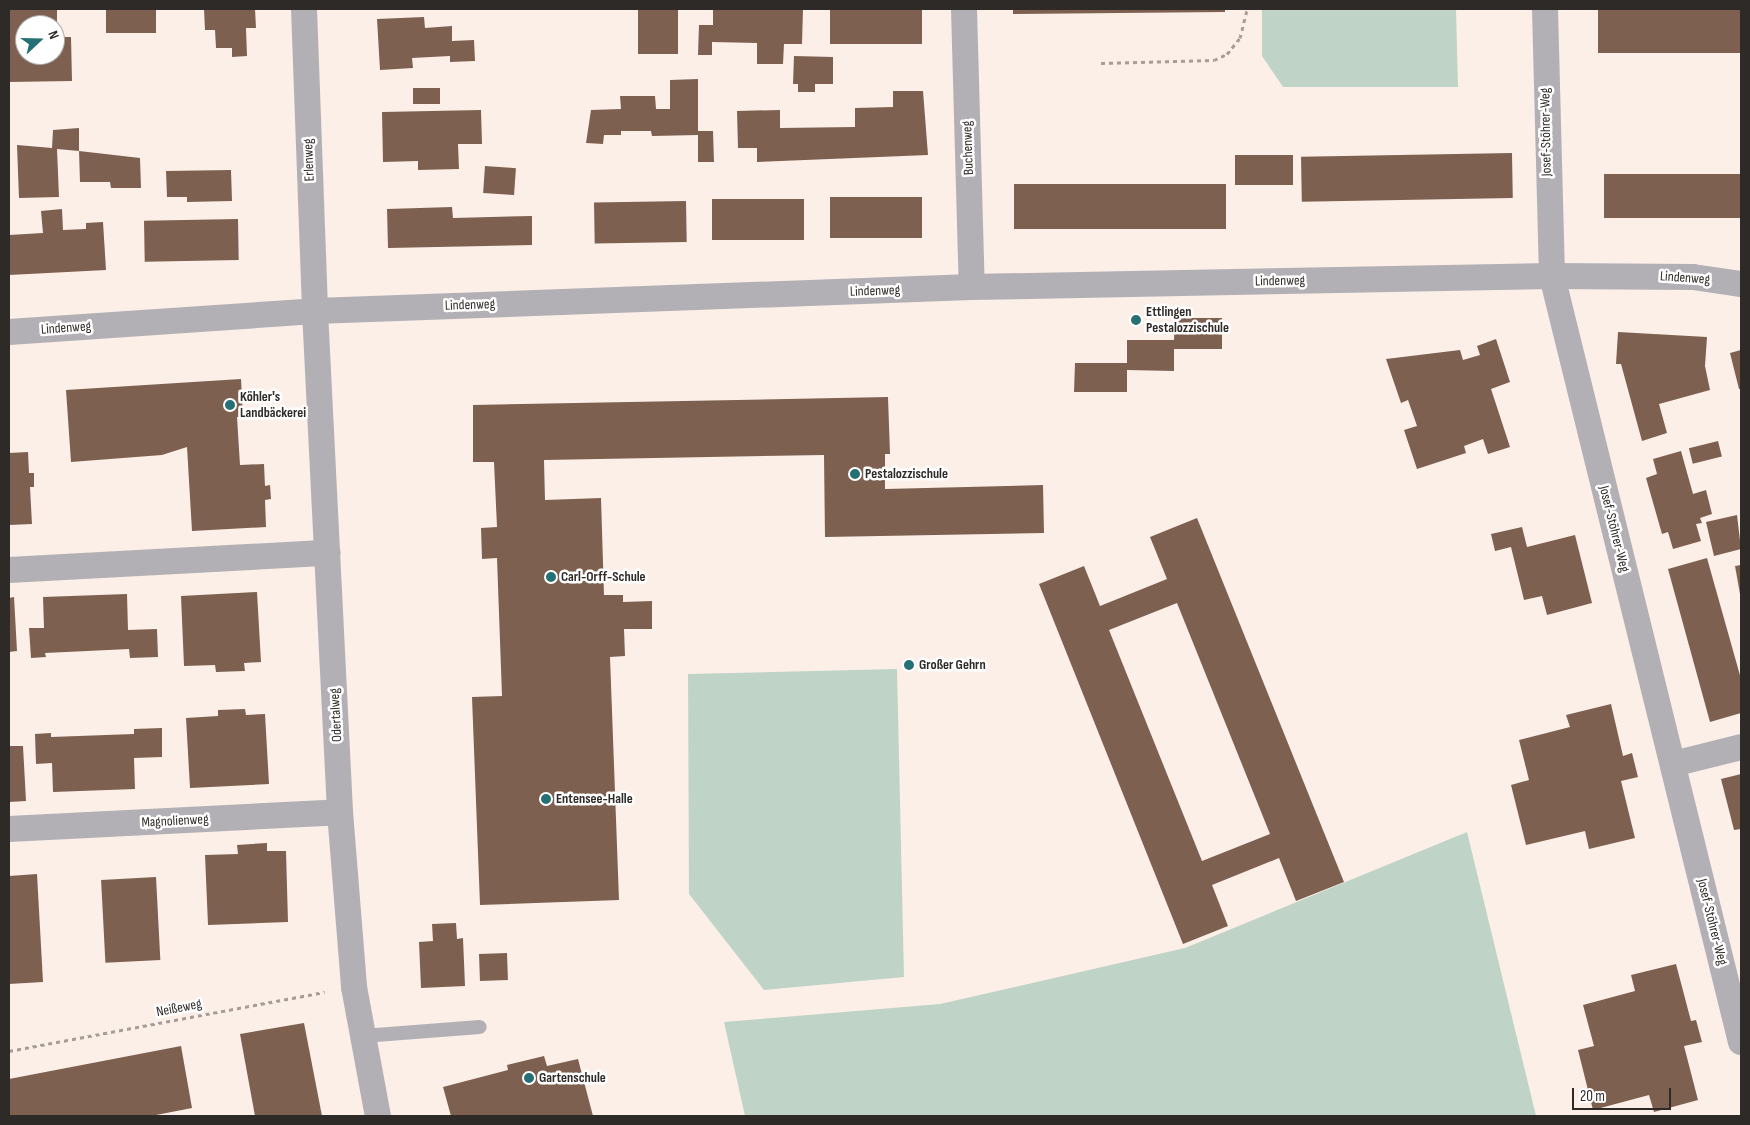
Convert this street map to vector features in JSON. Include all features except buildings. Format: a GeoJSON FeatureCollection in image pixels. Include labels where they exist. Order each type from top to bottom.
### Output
{"type":"FeatureCollection","features":[{"type":"Feature","properties":{"kind":"street","name":"Erlenweg"},"geometry":{"type":"LineString","coordinates":[[304,9],[315,311]]}},
{"type":"Feature","properties":{"kind":"street","name":"Buchenweg"},"geometry":{"type":"LineString","coordinates":[[964,9],[972,287]]}},
{"type":"Feature","properties":{"kind":"street","name":"Josef-Stöhrer-Weg"},"geometry":{"type":"LineString","coordinates":[[1545,9],[1552,276],[1673,764],[1735,984],[1741,1042]]}},
{"type":"Feature","properties":{"kind":"street","name":"Lindenweg"},"geometry":{"type":"LineString","coordinates":[[9,332],[315,311],[972,287],[1552,276],[1693,277],[1741,284]]}},
{"type":"Feature","properties":{"kind":"street","name":"Odertalweg"},"geometry":{"type":"LineString","coordinates":[[315,311],[340,812],[354,987],[378,1116]]}},
{"type":"Feature","properties":{"kind":"street"},"geometry":{"type":"LineString","coordinates":[[9,570],[328,553]]}},
{"type":"Feature","properties":{"kind":"street"},"geometry":{"type":"LineString","coordinates":[[1673,764],[1741,746]]}},
{"type":"Feature","properties":{"kind":"street","name":"Magnolienweg"},"geometry":{"type":"LineString","coordinates":[[9,829],[340,812]]}},
{"type":"Feature","properties":{"kind":"lane"},"geometry":{"type":"LineString","coordinates":[[363,1036],[480,1027]]}},
{"type":"Feature","properties":{"kind":"path"},"geometry":{"type":"LineString","coordinates":[[1101,63],[1214,60],[1227,54],[1240,38],[1247,9]]}},
{"type":"Feature","properties":{"kind":"path","name":"Neißeweg"},"geometry":{"type":"LineString","coordinates":[[9,1051],[354,987]]}},
{"type":"Feature","properties":{"kind":"green space"},"geometry":{"type":"Polygon","coordinates":[[[1262,9],[1456,9],[1458,87],[1283,87],[1262,56],[1262,9]]]}},
{"type":"Feature","properties":{"kind":"green space"},"geometry":{"type":"Polygon","coordinates":[[[897,669],[904,977],[764,990],[689,894],[688,674],[897,669]]]}},
{"type":"Feature","properties":{"kind":"green space"},"geometry":{"type":"Polygon","coordinates":[[[1467,832],[1536,1116],[745,1116],[724,1022],[940,1004],[1185,948],[1467,832]]]}},
{"type":"Feature","properties":{"kind":"place","name":"Ettlingen Pestalozzischule"},"geometry":{"type":"Point","coordinates":[1136,320]}},
{"type":"Feature","properties":{"kind":"place","name":"Köhler's Landbäckerei"},"geometry":{"type":"Point","coordinates":[230,405]}},
{"type":"Feature","properties":{"kind":"place","name":"Pestalozzischule"},"geometry":{"type":"Point","coordinates":[855,474]}},
{"type":"Feature","properties":{"kind":"place","name":"Carl-Orff-Schule"},"geometry":{"type":"Point","coordinates":[551,577]}},
{"type":"Feature","properties":{"kind":"place","name":"Großer Gehrn"},"geometry":{"type":"Point","coordinates":[909,665]}},
{"type":"Feature","properties":{"kind":"place","name":"Entensee-Halle"},"geometry":{"type":"Point","coordinates":[546,799]}},
{"type":"Feature","properties":{"kind":"place","name":"Gartenschule"},"geometry":{"type":"Point","coordinates":[529,1078]}}]}
